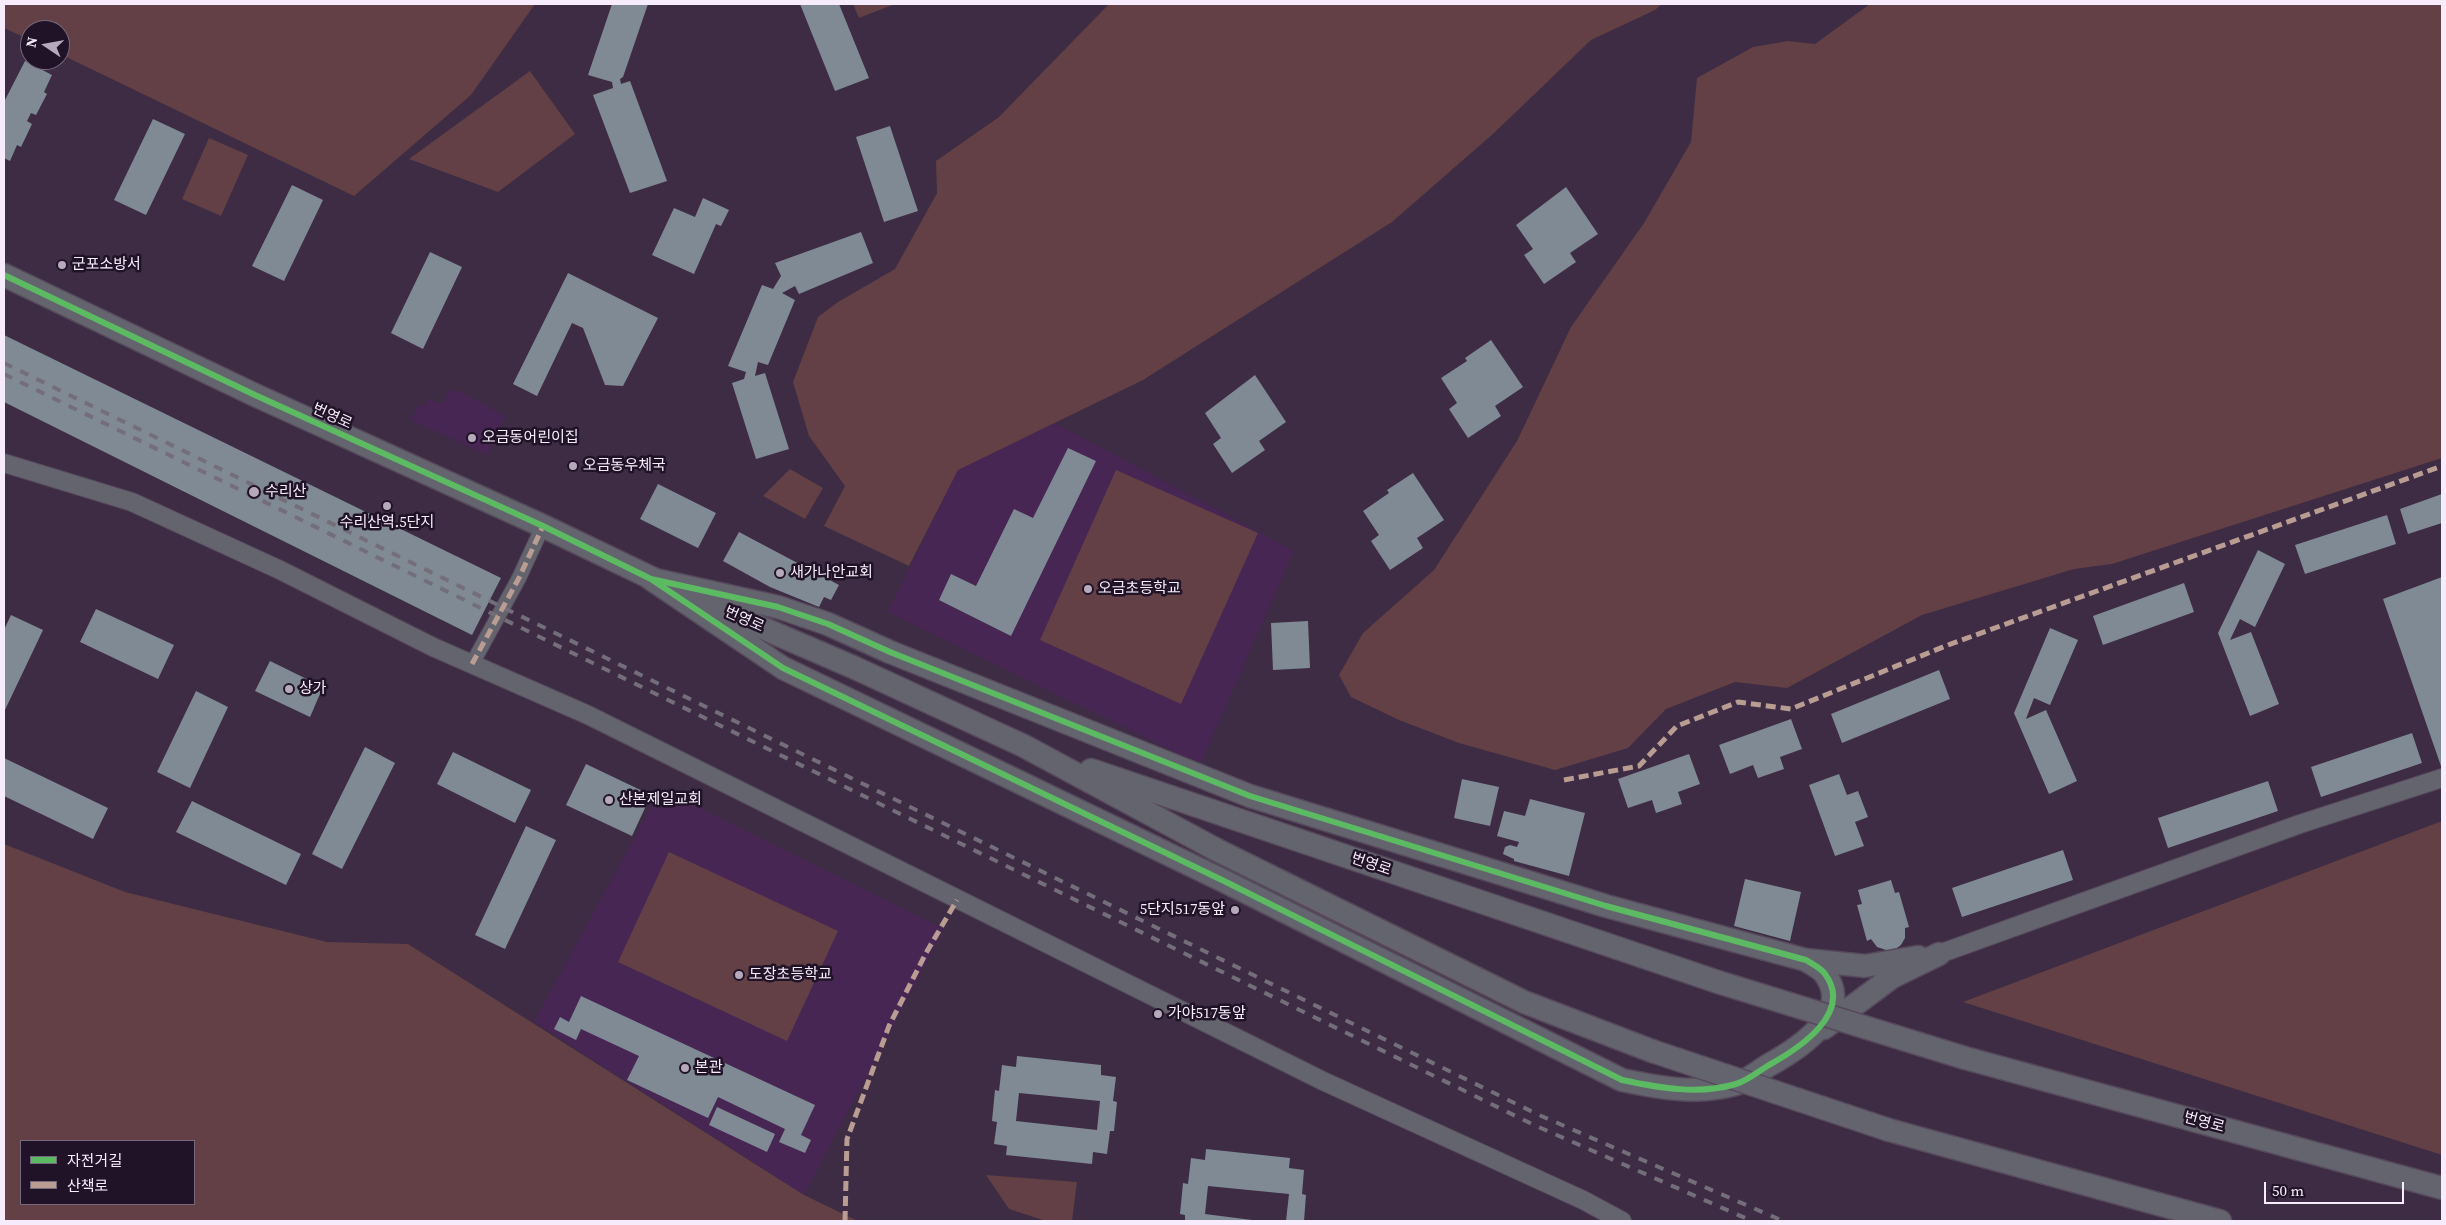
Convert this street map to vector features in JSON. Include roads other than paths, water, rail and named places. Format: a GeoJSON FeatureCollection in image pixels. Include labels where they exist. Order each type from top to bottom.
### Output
{"type":"FeatureCollection","features":[{"type":"Feature","properties":{"kind":"street","name":"번영로"},"geometry":{"type":"LineString","coordinates":[[4,275],[255,395],[543,526],[651,579],[853,667],[1024,746],[1217,850],[1524,1002],[1652,1051],[1888,1130],[2220,1221]]}},
{"type":"Feature","properties":{"kind":"street"},"geometry":{"type":"LineString","coordinates":[[4,463],[132,502],[280,570],[433,647],[588,715],[1323,1082],[1583,1200],[1622,1221]]}},
{"type":"Feature","properties":{"kind":"street"},"geometry":{"type":"LineString","coordinates":[[472,664],[519,578],[543,526]]}},
{"type":"Feature","properties":{"kind":"street"},"geometry":{"type":"LineString","coordinates":[[651,579],[778,607],[828,624],[899,656],[1250,796],[1606,906],[1806,960],[1865,966],[1939,954]]}},
{"type":"Feature","properties":{"kind":"street"},"geometry":{"type":"LineString","coordinates":[[651,579],[783,668],[1224,881],[1622,1080],[1656,1088],[1692,1091],[1737,1084],[1789,1054],[1892,977],[1939,954],[2300,824],[2442,778]]}},
{"type":"Feature","properties":{"kind":"street","name":"번영로"},"geometry":{"type":"LineString","coordinates":[[1024,746],[1718,982],[1965,1058],[2442,1188]]}},
{"type":"Feature","properties":{"kind":"street"},"geometry":{"type":"LineString","coordinates":[[1806,960],[1824,973],[1832,990],[1833,1009],[1809,1039]]}},
{"type":"Feature","properties":{"kind":"railway"},"geometry":{"type":"LineString","coordinates":[[4,363],[1539,1115],[1783,1221]]}},
{"type":"Feature","properties":{"kind":"railway"},"geometry":{"type":"LineString","coordinates":[[4,374],[1534,1125],[1752,1221]]}},
{"type":"Feature","properties":{"kind":"place","name":"군포소방서"},"geometry":{"type":"Point","coordinates":[62,265]}},
{"type":"Feature","properties":{"kind":"place","name":"오금동어린이집"},"geometry":{"type":"Point","coordinates":[472,438]}},
{"type":"Feature","properties":{"kind":"place","name":"오금동우체국"},"geometry":{"type":"Point","coordinates":[573,466]}},
{"type":"Feature","properties":{"kind":"place","name":"수리산"},"geometry":{"type":"Point","coordinates":[254,492]}},
{"type":"Feature","properties":{"kind":"place","name":"수리산역.5단지"},"geometry":{"type":"Point","coordinates":[387,506]}},
{"type":"Feature","properties":{"kind":"place","name":"새가나안교회"},"geometry":{"type":"Point","coordinates":[780,573]}},
{"type":"Feature","properties":{"kind":"place","name":"오금초등학교"},"geometry":{"type":"Point","coordinates":[1088,589]}},
{"type":"Feature","properties":{"kind":"place","name":"상가"},"geometry":{"type":"Point","coordinates":[289,689]}},
{"type":"Feature","properties":{"kind":"place","name":"산본제일교회"},"geometry":{"type":"Point","coordinates":[609,800]}},
{"type":"Feature","properties":{"kind":"place","name":"5단지517동앞"},"geometry":{"type":"Point","coordinates":[1235,910]}},
{"type":"Feature","properties":{"kind":"place","name":"도장초등학교"},"geometry":{"type":"Point","coordinates":[739,975]}},
{"type":"Feature","properties":{"kind":"place","name":"가야517동앞"},"geometry":{"type":"Point","coordinates":[1158,1014]}},
{"type":"Feature","properties":{"kind":"place","name":"본관"},"geometry":{"type":"Point","coordinates":[685,1068]}}]}
